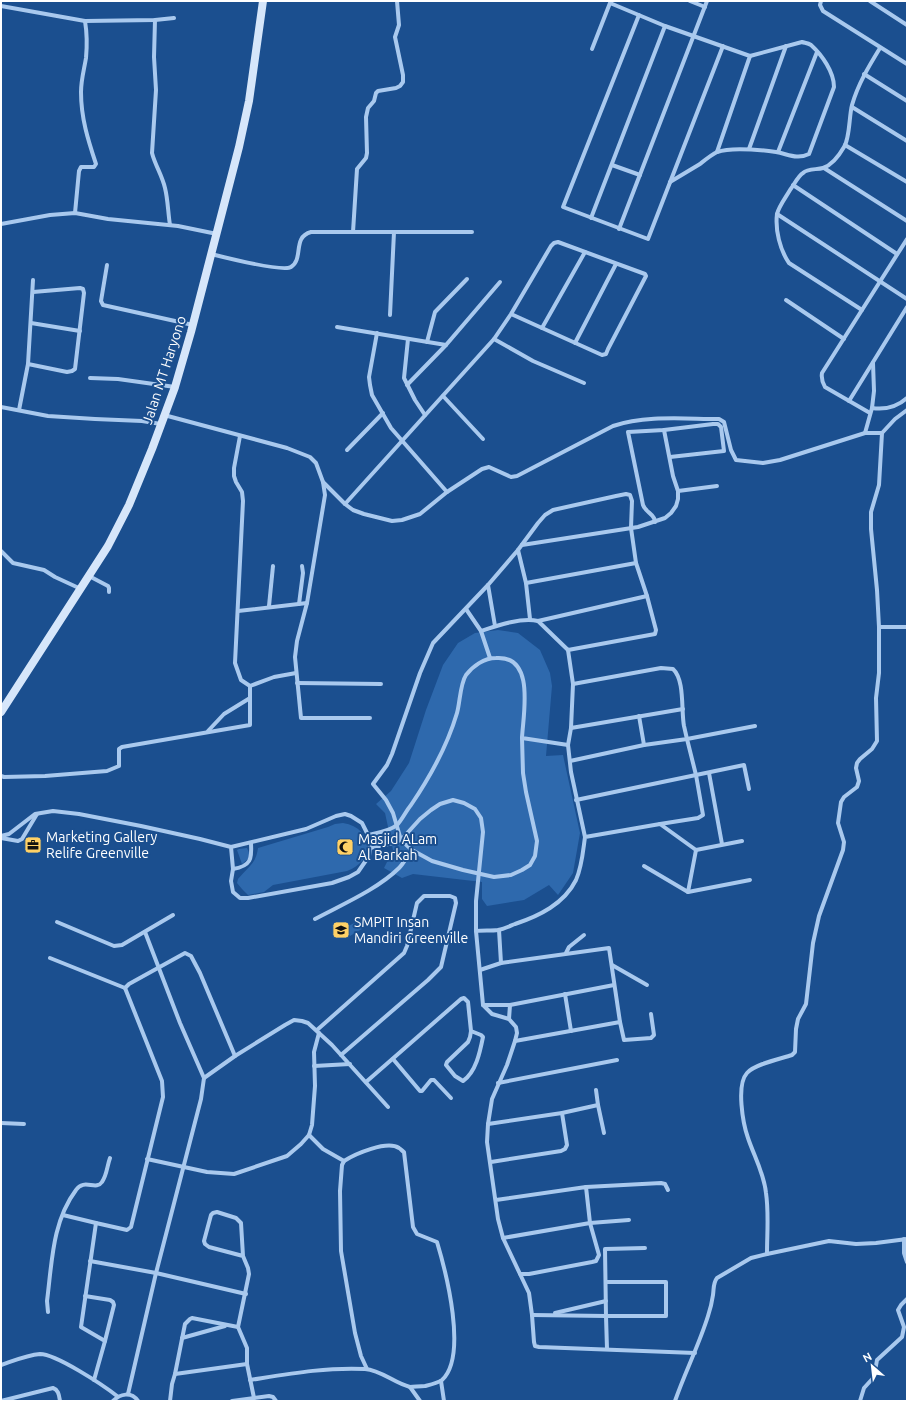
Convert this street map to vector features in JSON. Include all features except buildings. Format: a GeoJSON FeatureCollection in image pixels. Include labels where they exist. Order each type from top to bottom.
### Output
{"type":"FeatureCollection","features":[{"type":"Feature","properties":{"kind":"main road","name":"Jalan MT Haryono"},"geometry":{"type":"LineString","coordinates":[[1,712],[108,546],[129,505],[175,387],[193,325],[239,147],[249,101],[263,1]]}},
{"type":"Feature","properties":{"kind":"street"},"geometry":{"type":"LineString","coordinates":[[353,232],[357,169],[366,158],[367,153],[366,117],[368,108],[374,101],[378,91],[396,88],[403,82],[403,75],[395,37],[400,25],[397,1]]}},
{"type":"Feature","properties":{"kind":"street"},"geometry":{"type":"LineString","coordinates":[[690,1],[705,7]]}},
{"type":"Feature","properties":{"kind":"street"},"geometry":{"type":"LineString","coordinates":[[619,229],[707,1]]}},
{"type":"Feature","properties":{"kind":"street"},"geometry":{"type":"LineString","coordinates":[[821,1],[820,5],[823,11],[907,64]]}},
{"type":"Feature","properties":{"kind":"street"},"geometry":{"type":"LineString","coordinates":[[870,1],[907,25]]}},
{"type":"Feature","properties":{"kind":"street"},"geometry":{"type":"LineString","coordinates":[[592,49],[610,3],[665,26],[750,56],[802,42],[810,44],[830,70],[834,79],[834,87],[809,154],[798,157],[778,152],[726,150],[717,152],[670,182]]}},
{"type":"Feature","properties":{"kind":"street"},"geometry":{"type":"LineString","coordinates":[[1,6],[85,21],[155,20],[174,18]]}},
{"type":"Feature","properties":{"kind":"street"},"geometry":{"type":"LineString","coordinates":[[639,15],[563,208],[619,229],[648,239],[722,46]]}},
{"type":"Feature","properties":{"kind":"street"},"geometry":{"type":"LineString","coordinates":[[155,20],[154,57],[156,90],[152,152],[154,161],[161,173],[165,188],[170,225]]}},
{"type":"Feature","properties":{"kind":"street"},"geometry":{"type":"LineString","coordinates":[[76,213],[79,171],[81,167],[94,167],[96,164],[85,128],[82,110],[82,75],[86,58],[85,21]]}},
{"type":"Feature","properties":{"kind":"street"},"geometry":{"type":"LineString","coordinates":[[591,218],[665,26]]}},
{"type":"Feature","properties":{"kind":"street"},"geometry":{"type":"LineString","coordinates":[[749,150],[786,46]]}},
{"type":"Feature","properties":{"kind":"street"},"geometry":{"type":"LineString","coordinates":[[862,310],[789,263],[785,257],[778,235],[777,214],[793,185],[802,173],[808,170],[824,168],[836,158],[846,145],[852,107],[857,88],[880,48]]}},
{"type":"Feature","properties":{"kind":"street"},"geometry":{"type":"LineString","coordinates":[[778,152],[817,52]]}},
{"type":"Feature","properties":{"kind":"street"},"geometry":{"type":"LineString","coordinates":[[717,152],[750,56]]}},
{"type":"Feature","properties":{"kind":"street"},"geometry":{"type":"LineString","coordinates":[[864,74],[907,101]]}},
{"type":"Feature","properties":{"kind":"street"},"geometry":{"type":"LineString","coordinates":[[852,107],[907,141]]}},
{"type":"Feature","properties":{"kind":"street"},"geometry":{"type":"LineString","coordinates":[[846,145],[907,182]]}},
{"type":"Feature","properties":{"kind":"street"},"geometry":{"type":"LineString","coordinates":[[612,165],[640,175]]}},
{"type":"Feature","properties":{"kind":"street"},"geometry":{"type":"LineString","coordinates":[[824,168],[907,221]]}},
{"type":"Feature","properties":{"kind":"street"},"geometry":{"type":"LineString","coordinates":[[793,185],[897,254]]}},
{"type":"Feature","properties":{"kind":"street"},"geometry":{"type":"LineString","coordinates":[[1,224],[50,215],[76,213],[108,219],[170,225],[217,234]]}},
{"type":"Feature","properties":{"kind":"street"},"geometry":{"type":"LineString","coordinates":[[777,214],[907,299]]}},
{"type":"Feature","properties":{"kind":"street"},"geometry":{"type":"LineString","coordinates":[[211,254],[286,268],[292,266],[296,261],[300,242],[306,234],[317,232],[472,232]]}},
{"type":"Feature","properties":{"kind":"street"},"geometry":{"type":"LineString","coordinates":[[390,315],[394,232]]}},
{"type":"Feature","properties":{"kind":"street"},"geometry":{"type":"LineString","coordinates":[[870,413],[859,408],[826,387],[822,382],[821,377],[822,373],[907,239]]}},
{"type":"Feature","properties":{"kind":"street"},"geometry":{"type":"LineString","coordinates":[[345,504],[403,442],[425,415],[494,339],[511,314],[550,246],[558,242],[645,274],[646,277],[606,354],[602,355],[511,314]]}},
{"type":"Feature","properties":{"kind":"street"},"geometry":{"type":"LineString","coordinates":[[542,328],[584,252]]}},
{"type":"Feature","properties":{"kind":"street"},"geometry":{"type":"LineString","coordinates":[[575,343],[616,264]]}},
{"type":"Feature","properties":{"kind":"street"},"geometry":{"type":"LineString","coordinates":[[107,265],[101,301],[103,305],[193,325]]}},
{"type":"Feature","properties":{"kind":"street"},"geometry":{"type":"LineString","coordinates":[[427,342],[435,312],[467,279]]}},
{"type":"Feature","properties":{"kind":"street"},"geometry":{"type":"LineString","coordinates":[[19,410],[28,364],[33,280]]}},
{"type":"Feature","properties":{"kind":"street"},"geometry":{"type":"LineString","coordinates":[[407,385],[446,345],[500,282]]}},
{"type":"Feature","properties":{"kind":"street"},"geometry":{"type":"LineString","coordinates":[[28,364],[67,372],[75,369],[84,294],[83,289],[80,288],[33,292]]}},
{"type":"Feature","properties":{"kind":"street"},"geometry":{"type":"LineString","coordinates":[[786,300],[844,339]]}},
{"type":"Feature","properties":{"kind":"street"},"geometry":{"type":"LineString","coordinates":[[849,401],[907,307]]}},
{"type":"Feature","properties":{"kind":"street"},"geometry":{"type":"LineString","coordinates":[[31,323],[80,331]]}},
{"type":"Feature","properties":{"kind":"street"},"geometry":{"type":"LineString","coordinates":[[337,326],[446,345]]}},
{"type":"Feature","properties":{"kind":"street"},"geometry":{"type":"LineString","coordinates":[[377,333],[369,377],[372,395],[391,428],[447,492]]}},
{"type":"Feature","properties":{"kind":"street"},"geometry":{"type":"LineString","coordinates":[[408,339],[404,378],[415,400],[425,415]]}},
{"type":"Feature","properties":{"kind":"street"},"geometry":{"type":"LineString","coordinates":[[494,339],[533,361],[584,383]]}},
{"type":"Feature","properties":{"kind":"street"},"geometry":{"type":"LineString","coordinates":[[865,433],[872,408],[874,391],[873,362]]}},
{"type":"Feature","properties":{"kind":"street"},"geometry":{"type":"LineString","coordinates":[[90,378],[118,379],[175,387]]}},
{"type":"Feature","properties":{"kind":"street"},"geometry":{"type":"LineString","coordinates":[[443,396],[483,439]]}},
{"type":"Feature","properties":{"kind":"street"},"geometry":{"type":"LineString","coordinates":[[872,408],[880,409],[894,406],[907,398]]}},
{"type":"Feature","properties":{"kind":"street"},"geometry":{"type":"LineString","coordinates":[[1,407],[48,416],[142,420],[161,424]]}},
{"type":"Feature","properties":{"kind":"street"},"geometry":{"type":"LineString","coordinates":[[766,1254],[768,1221],[766,1192],[758,1163],[748,1137],[741,1100],[742,1081],[747,1073],[756,1067],[792,1056],[795,1052],[796,1029],[798,1019],[806,1004],[813,942],[819,916],[843,850],[844,842],[838,823],[840,806],[844,797],[859,784],[857,764],[860,759],[872,749],[877,741],[878,733],[876,711],[879,673],[879,628],[878,590],[871,529],[871,512],[879,485],[882,433],[895,419],[907,410]]}},
{"type":"Feature","properties":{"kind":"street"},"geometry":{"type":"LineString","coordinates":[[347,450],[383,413]]}},
{"type":"Feature","properties":{"kind":"street"},"geometry":{"type":"LineString","coordinates":[[164,415],[286,448],[310,457],[316,463],[323,482],[324,495],[307,603],[297,641],[295,657],[301,718],[370,718]]}},
{"type":"Feature","properties":{"kind":"street"},"geometry":{"type":"LineString","coordinates":[[323,482],[353,510],[392,521],[402,520],[420,514],[447,492],[482,468],[489,467],[511,476],[517,476],[613,426],[626,422],[663,419],[719,419],[724,422],[731,450],[736,460],[763,463],[780,460],[865,433],[882,433]]}},
{"type":"Feature","properties":{"kind":"street"},"geometry":{"type":"LineString","coordinates":[[655,522],[655,519],[652,515],[646,512],[643,505],[628,432],[664,430],[713,424],[718,424],[721,427],[724,451],[670,457]]}},
{"type":"Feature","properties":{"kind":"street"},"geometry":{"type":"LineString","coordinates":[[522,544],[638,527],[666,518],[671,513],[678,500],[678,491],[673,476],[664,430]]}},
{"type":"Feature","properties":{"kind":"street"},"geometry":{"type":"LineString","coordinates":[[240,436],[234,468],[234,476],[242,492],[243,501],[235,663],[241,680],[250,686]]}},
{"type":"Feature","properties":{"kind":"street"},"geometry":{"type":"LineString","coordinates":[[678,491],[717,486]]}},
{"type":"Feature","properties":{"kind":"street"},"geometry":{"type":"LineString","coordinates":[[368,835],[396,826],[425,786],[440,757],[456,714],[465,677],[481,662],[490,658],[500,657],[516,664],[525,686],[522,738],[523,773],[537,841],[535,856],[530,865],[511,874],[494,877],[432,861],[412,850],[401,840],[396,826],[393,813],[386,800],[373,784],[387,765],[392,754],[420,673],[433,643],[488,586],[545,515],[553,510],[626,494],[630,496],[632,510],[631,528],[636,563],[647,596],[656,630],[655,634],[568,650]]}},
{"type":"Feature","properties":{"kind":"street"},"geometry":{"type":"LineString","coordinates":[[518,550],[526,583],[530,619]]}},
{"type":"Feature","properties":{"kind":"street"},"geometry":{"type":"LineString","coordinates":[[1,551],[13,563],[44,570],[55,577],[81,589]]}},
{"type":"Feature","properties":{"kind":"street"},"geometry":{"type":"LineString","coordinates":[[526,583],[636,563]]}},
{"type":"Feature","properties":{"kind":"street"},"geometry":{"type":"LineString","coordinates":[[269,606],[273,566]]}},
{"type":"Feature","properties":{"kind":"street"},"geometry":{"type":"LineString","coordinates":[[299,604],[303,572],[302,566]]}},
{"type":"Feature","properties":{"kind":"street"},"geometry":{"type":"LineString","coordinates":[[89,576],[108,586],[109,592]]}},
{"type":"Feature","properties":{"kind":"street"},"geometry":{"type":"LineString","coordinates":[[488,586],[495,626]]}},
{"type":"Feature","properties":{"kind":"street"},"geometry":{"type":"LineString","coordinates":[[481,631],[495,626],[530,619],[538,621],[647,596]]}},
{"type":"Feature","properties":{"kind":"street"},"geometry":{"type":"LineString","coordinates":[[238,611],[269,606],[307,603]]}},
{"type":"Feature","properties":{"kind":"street"},"geometry":{"type":"LineString","coordinates":[[466,609],[481,631],[490,658]]}},
{"type":"Feature","properties":{"kind":"street"},"geometry":{"type":"LineString","coordinates":[[476,931],[499,930],[537,916],[560,901],[569,891],[576,879],[581,862],[585,838],[576,800],[568,744],[571,728],[573,684],[568,650],[538,621]]}},
{"type":"Feature","properties":{"kind":"street"},"geometry":{"type":"LineString","coordinates":[[879,628],[907,627]]}},
{"type":"Feature","properties":{"kind":"street"},"geometry":{"type":"LineString","coordinates":[[573,684],[667,668],[673,669],[678,676],[684,726],[696,775],[703,815],[698,818],[585,838]]}},
{"type":"Feature","properties":{"kind":"street"},"geometry":{"type":"LineString","coordinates":[[250,686],[274,677],[296,673]]}},
{"type":"Feature","properties":{"kind":"street"},"geometry":{"type":"LineString","coordinates":[[297,683],[381,684]]}},
{"type":"Feature","properties":{"kind":"street"},"geometry":{"type":"LineString","coordinates":[[1,776],[45,776],[107,771],[119,766],[120,749],[122,747],[250,725],[250,686]]}},
{"type":"Feature","properties":{"kind":"street"},"geometry":{"type":"LineString","coordinates":[[208,732],[224,714],[250,698]]}},
{"type":"Feature","properties":{"kind":"street"},"geometry":{"type":"LineString","coordinates":[[571,728],[683,709]]}},
{"type":"Feature","properties":{"kind":"street"},"geometry":{"type":"LineString","coordinates":[[639,716],[644,745]]}},
{"type":"Feature","properties":{"kind":"street"},"geometry":{"type":"LineString","coordinates":[[570,761],[644,745],[755,726]]}},
{"type":"Feature","properties":{"kind":"street"},"geometry":{"type":"LineString","coordinates":[[522,738],[568,744]]}},
{"type":"Feature","properties":{"kind":"street"},"geometry":{"type":"LineString","coordinates":[[576,800],[744,766],[749,789]]}},
{"type":"Feature","properties":{"kind":"street"},"geometry":{"type":"LineString","coordinates":[[708,773],[722,844]]}},
{"type":"Feature","properties":{"kind":"street"},"geometry":{"type":"LineString","coordinates":[[370,848],[401,840],[420,819],[440,804],[453,800],[464,803],[475,809],[481,818],[483,832],[476,901],[476,931],[483,1006],[492,1014],[509,1019],[516,1027],[517,1033],[507,1065],[498,1082],[492,1099],[487,1142],[498,1219],[503,1238],[529,1293],[535,1346],[695,1352]]}},
{"type":"Feature","properties":{"kind":"street"},"geometry":{"type":"LineString","coordinates":[[1,837],[9,834],[37,814],[53,811],[79,814],[200,839],[231,847],[306,829],[336,816],[345,814],[362,823],[368,835],[370,848],[369,856],[365,863],[358,872],[349,877],[322,885],[259,897],[240,898],[232,892],[231,881],[233,868],[231,847]]}},
{"type":"Feature","properties":{"kind":"street"},"geometry":{"type":"LineString","coordinates":[[1,837],[18,841],[22,839],[37,814]]}},
{"type":"Feature","properties":{"kind":"street"},"geometry":{"type":"LineString","coordinates":[[660,824],[696,850],[742,841]]}},
{"type":"Feature","properties":{"kind":"street"},"geometry":{"type":"LineString","coordinates":[[233,868],[244,866],[249,861],[252,856],[251,843]]}},
{"type":"Feature","properties":{"kind":"street"},"geometry":{"type":"LineString","coordinates":[[315,919],[381,882],[399,868],[412,850]]}},
{"type":"Feature","properties":{"kind":"street"},"geometry":{"type":"LineString","coordinates":[[688,892],[696,850]]}},
{"type":"Feature","properties":{"kind":"street"},"geometry":{"type":"LineString","coordinates":[[644,866],[688,892],[750,880]]}},
{"type":"Feature","properties":{"kind":"street"},"geometry":{"type":"LineString","coordinates":[[147,1159],[207,1172],[234,1174],[287,1156],[309,1135],[312,1125],[315,1086],[314,1052],[318,1032],[404,954],[417,903],[420,898],[424,896],[450,896],[455,898],[456,904],[441,967],[341,1055]]}},
{"type":"Feature","properties":{"kind":"street"},"geometry":{"type":"LineString","coordinates":[[57,922],[114,946],[122,945],[173,915]]}},
{"type":"Feature","properties":{"kind":"street"},"geometry":{"type":"LineString","coordinates":[[499,930],[502,963]]}},
{"type":"Feature","properties":{"kind":"street"},"geometry":{"type":"LineString","coordinates":[[128,1394],[156,1273],[201,1099],[204,1078],[158,969],[145,932]]}},
{"type":"Feature","properties":{"kind":"street"},"geometry":{"type":"LineString","coordinates":[[566,953],[569,947],[584,935]]}},
{"type":"Feature","properties":{"kind":"street"},"geometry":{"type":"LineString","coordinates":[[480,970],[502,963],[609,948],[624,1040],[651,1038],[654,1035],[651,1014]]}},
{"type":"Feature","properties":{"kind":"street"},"geometry":{"type":"LineString","coordinates":[[124,988],[186,953],[191,956],[200,973],[235,1056]]}},
{"type":"Feature","properties":{"kind":"street"},"geometry":{"type":"LineString","coordinates":[[50,958],[124,988],[162,1081],[163,1097],[131,1227],[127,1230],[63,1215]]}},
{"type":"Feature","properties":{"kind":"street"},"geometry":{"type":"LineString","coordinates":[[612,965],[648,985]]}},
{"type":"Feature","properties":{"kind":"street"},"geometry":{"type":"LineString","coordinates":[[483,1006],[510,1005],[614,985]]}},
{"type":"Feature","properties":{"kind":"street"},"geometry":{"type":"LineString","coordinates":[[565,994],[571,1031]]}},
{"type":"Feature","properties":{"kind":"street"},"geometry":{"type":"LineString","coordinates":[[366,1082],[460,999],[464,998],[468,1002],[470,1031],[468,1042],[447,1062],[446,1065],[455,1076],[463,1082],[476,1064],[483,1037],[470,1031]]}},
{"type":"Feature","properties":{"kind":"street"},"geometry":{"type":"LineString","coordinates":[[509,1019],[510,1005]]}},
{"type":"Feature","properties":{"kind":"street"},"geometry":{"type":"LineString","coordinates":[[204,1078],[235,1056],[294,1020],[302,1021],[308,1023],[318,1032],[350,1064],[388,1107]]}},
{"type":"Feature","properties":{"kind":"street"},"geometry":{"type":"LineString","coordinates":[[515,1041],[620,1022]]}},
{"type":"Feature","properties":{"kind":"street"},"geometry":{"type":"LineString","coordinates":[[393,1058],[420,1091],[422,1091],[431,1080],[434,1080],[450,1098]]}},
{"type":"Feature","properties":{"kind":"street"},"geometry":{"type":"LineString","coordinates":[[498,1082],[617,1060]]}},
{"type":"Feature","properties":{"kind":"street"},"geometry":{"type":"LineString","coordinates":[[314,1066],[350,1064]]}},
{"type":"Feature","properties":{"kind":"street"},"geometry":{"type":"LineString","coordinates":[[596,1090],[604,1133]]}},
{"type":"Feature","properties":{"kind":"street"},"geometry":{"type":"LineString","coordinates":[[488,1124],[598,1105]]}},
{"type":"Feature","properties":{"kind":"street"},"geometry":{"type":"LineString","coordinates":[[491,1162],[566,1149],[567,1144],[562,1112]]}},
{"type":"Feature","properties":{"kind":"street"},"geometry":{"type":"LineString","coordinates":[[1,1123],[24,1124]]}},
{"type":"Feature","properties":{"kind":"street"},"geometry":{"type":"LineString","coordinates":[[309,1135],[323,1150],[344,1161]]}},
{"type":"Feature","properties":{"kind":"street"},"geometry":{"type":"LineString","coordinates":[[250,1380],[341,1368],[367,1370],[410,1387],[426,1386],[441,1381],[448,1372],[454,1341],[453,1317],[445,1266],[437,1242],[417,1234],[413,1227],[404,1152],[399,1147],[391,1145],[382,1146],[360,1153],[344,1161],[342,1165],[340,1191],[341,1251],[355,1333],[361,1356],[367,1370]]}},
{"type":"Feature","properties":{"kind":"street"},"geometry":{"type":"LineString","coordinates":[[48,1312],[46,1301],[56,1233],[61,1217],[76,1189],[82,1184],[96,1186],[102,1181],[110,1158]]}},
{"type":"Feature","properties":{"kind":"street"},"geometry":{"type":"LineString","coordinates":[[496,1200],[586,1187],[661,1183],[665,1184],[668,1190]]}},
{"type":"Feature","properties":{"kind":"street"},"geometry":{"type":"LineString","coordinates":[[520,1274],[529,1274],[596,1261],[599,1255],[590,1223],[586,1187]]}},
{"type":"Feature","properties":{"kind":"street"},"geometry":{"type":"LineString","coordinates":[[243,1256],[209,1247],[205,1244],[204,1241],[211,1215],[213,1213],[218,1212],[239,1220],[241,1223],[243,1256],[249,1274],[238,1327],[247,1348],[247,1364],[254,1398]]}},
{"type":"Feature","properties":{"kind":"street"},"geometry":{"type":"LineString","coordinates":[[503,1238],[590,1223],[629,1220]]}},
{"type":"Feature","properties":{"kind":"street"},"geometry":{"type":"LineString","coordinates":[[96,1222],[81,1327],[105,1341]]}},
{"type":"Feature","properties":{"kind":"street"},"geometry":{"type":"LineString","coordinates":[[676,1401],[681,1384],[695,1352],[708,1316],[713,1295],[714,1281],[717,1278],[751,1258],[829,1241],[856,1244],[876,1244],[905,1239],[904,1253],[907,1262]]}},
{"type":"Feature","properties":{"kind":"street"},"geometry":{"type":"LineString","coordinates":[[607,1349],[605,1249],[645,1248]]}},
{"type":"Feature","properties":{"kind":"street"},"geometry":{"type":"LineString","coordinates":[[90,1261],[156,1273],[246,1294]]}},
{"type":"Feature","properties":{"kind":"street"},"geometry":{"type":"LineString","coordinates":[[532,1315],[666,1316],[666,1282],[606,1282]]}},
{"type":"Feature","properties":{"kind":"street"},"geometry":{"type":"LineString","coordinates":[[85,1296],[110,1300],[114,1305],[94,1380]]}},
{"type":"Feature","properties":{"kind":"street"},"geometry":{"type":"LineString","coordinates":[[860,1401],[864,1388],[874,1378],[878,1360],[902,1337],[904,1327],[898,1310],[907,1299]]}},
{"type":"Feature","properties":{"kind":"street"},"geometry":{"type":"LineString","coordinates":[[549,1315],[606,1301]]}},
{"type":"Feature","properties":{"kind":"street"},"geometry":{"type":"LineString","coordinates":[[170,1401],[170,1393],[185,1324],[190,1319],[238,1327]]}},
{"type":"Feature","properties":{"kind":"street"},"geometry":{"type":"LineString","coordinates":[[182,1338],[226,1325]]}},
{"type":"Feature","properties":{"kind":"street"},"geometry":{"type":"LineString","coordinates":[[1,1365],[38,1355],[52,1357],[94,1380],[117,1396]]}},
{"type":"Feature","properties":{"kind":"street"},"geometry":{"type":"LineString","coordinates":[[175,1374],[247,1364]]}},
{"type":"Feature","properties":{"kind":"street"},"geometry":{"type":"LineString","coordinates":[[441,1381],[444,1401]]}},
{"type":"Feature","properties":{"kind":"street"},"geometry":{"type":"LineString","coordinates":[[410,1387],[420,1401]]}},
{"type":"Feature","properties":{"kind":"street"},"geometry":{"type":"LineString","coordinates":[[1,1401],[53,1388],[58,1392],[60,1401]]}},
{"type":"Feature","properties":{"kind":"street"},"geometry":{"type":"LineString","coordinates":[[113,1401],[117,1396],[128,1394],[136,1398],[138,1401]]}},
{"type":"Feature","properties":{"kind":"street"},"geometry":{"type":"LineString","coordinates":[[232,1401],[269,1396],[273,1397],[276,1401]]}},
{"type":"Feature","properties":{"kind":"shaded area"},"geometry":{"type":"Polygon","coordinates":[[[498,630],[518,633],[540,650],[550,673],[552,686],[546,756],[563,755],[580,833],[573,873],[558,895],[549,885],[524,900],[487,906],[482,899],[482,882],[413,874],[402,878],[384,868],[393,850],[385,813],[376,804],[391,791],[409,763],[426,710],[443,665],[458,643],[475,633],[498,630]]]}},
{"type":"Feature","properties":{"kind":"shaded area"},"geometry":{"type":"Polygon","coordinates":[[[343,823],[353,826],[361,831],[365,838],[367,845],[366,853],[363,860],[356,866],[347,871],[273,885],[264,892],[248,895],[237,883],[238,879],[253,862],[258,848],[335,824],[343,823]]]}},
{"type":"Feature","properties":{"kind":"shaded area"},"geometry":{"type":"Polygon","coordinates":[[[247,848],[250,855],[242,864],[237,850],[247,848]]]}},
{"type":"Feature","properties":{"kind":"shaded area"},"geometry":{"type":"Polygon","coordinates":[[[363,918],[367,926],[350,936],[345,928],[363,918]]]}},
{"type":"Feature","properties":{"kind":"place","name":"Marketing Gallery Relife Greenville"},"geometry":{"type":"Point","coordinates":[33,845]}},
{"type":"Feature","properties":{"kind":"place","name":"Masjid ALam Al Barkah"},"geometry":{"type":"Point","coordinates":[345,847]}},
{"type":"Feature","properties":{"kind":"place","name":"SMPIT Insan Mandiri Greenville"},"geometry":{"type":"Point","coordinates":[341,930]}}]}
